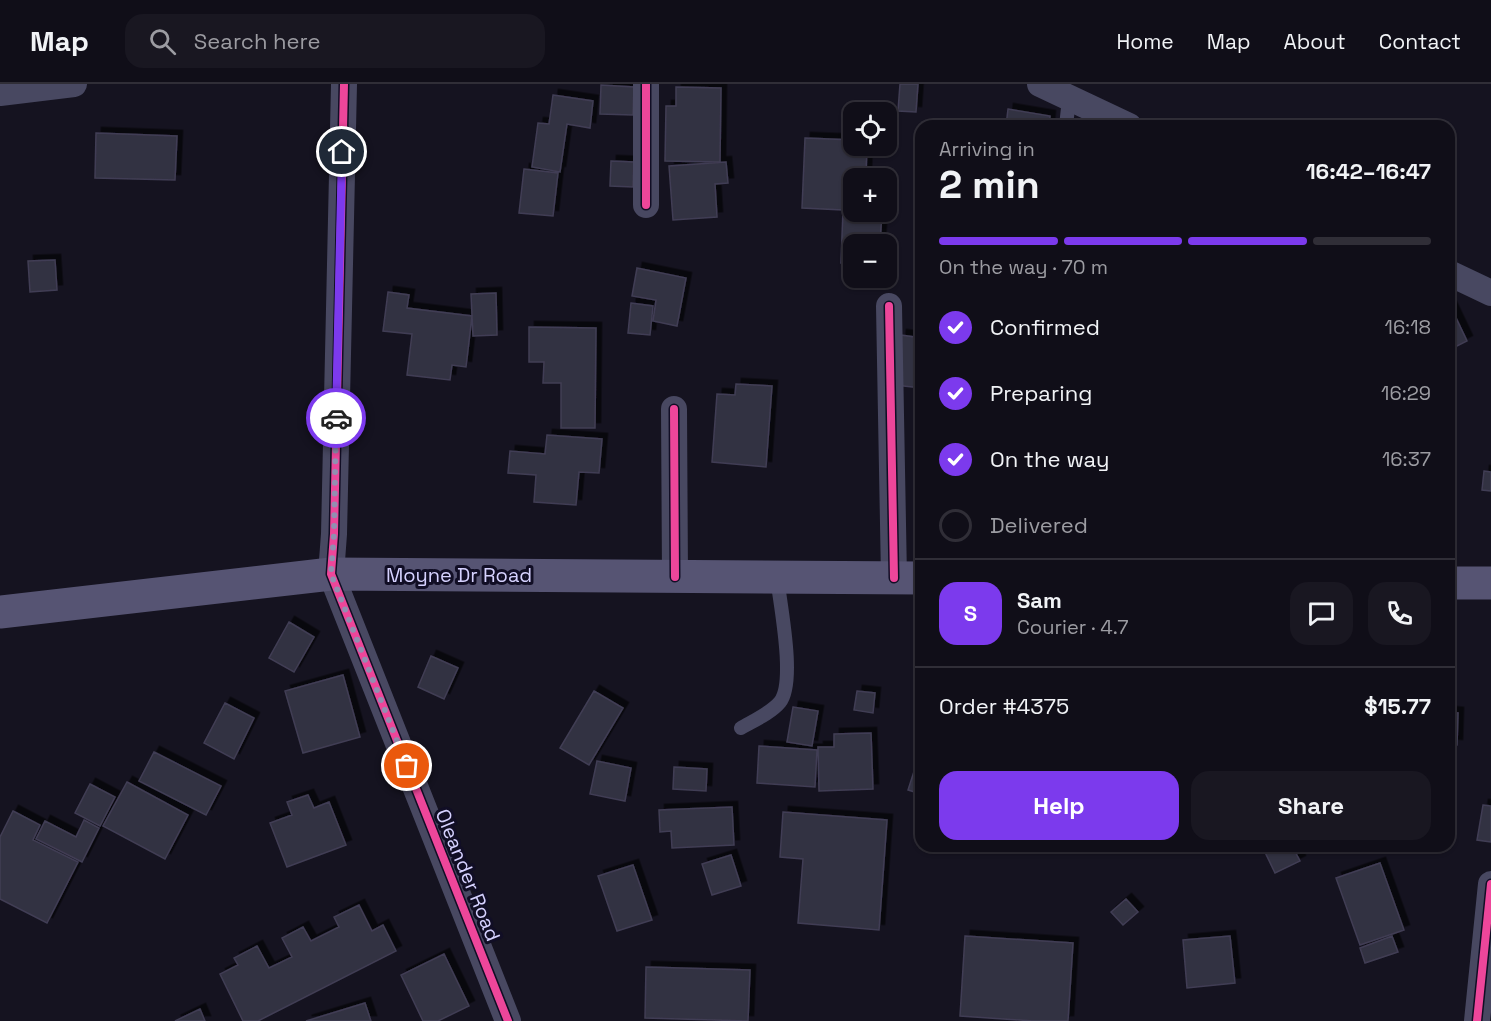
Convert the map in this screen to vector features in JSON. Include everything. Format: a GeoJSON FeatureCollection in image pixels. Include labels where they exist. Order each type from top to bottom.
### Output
{"type":"FeatureCollection","features":[{"type":"Feature","properties":{"kind":"main road","name":"Moyne Dr Road"},"geometry":{"type":"LineString","coordinates":[[0,612],[331,574],[908,578]]}},
{"type":"Feature","properties":{"kind":"main road"},"geometry":{"type":"LineString","coordinates":[[1455,583],[1491,583]]}},
{"type":"Feature","properties":{"kind":"street"},"geometry":{"type":"LineString","coordinates":[[0,93],[74,84]]}},
{"type":"Feature","properties":{"kind":"street"},"geometry":{"type":"LineString","coordinates":[[331,574],[334,534],[344,84]]}},
{"type":"Feature","properties":{"kind":"street"},"geometry":{"type":"LineString","coordinates":[[646,84],[646,205]]}},
{"type":"Feature","properties":{"kind":"street"},"geometry":{"type":"LineString","coordinates":[[1040,84],[1116,120]]}},
{"type":"Feature","properties":{"kind":"street"},"geometry":{"type":"LineString","coordinates":[[1455,276],[1491,293]]}},
{"type":"Feature","properties":{"kind":"street"},"geometry":{"type":"LineString","coordinates":[[889,306],[908,578]]}},
{"type":"Feature","properties":{"kind":"street"},"geometry":{"type":"LineString","coordinates":[[674,408],[675,577]]}},
{"type":"Feature","properties":{"kind":"street","name":"Oleander Road"},"geometry":{"type":"LineString","coordinates":[[331,574],[508,1021]]}},
{"type":"Feature","properties":{"kind":"street"},"geometry":{"type":"LineString","coordinates":[[1477,1021],[1491,885]]}},
{"type":"Feature","properties":{"kind":"lane"},"geometry":{"type":"LineString","coordinates":[[1067,120],[1069,99]]}},
{"type":"Feature","properties":{"kind":"lane"},"geometry":{"type":"LineString","coordinates":[[741,728],[778,704],[786,693],[788,673],[777,577]]}},
{"type":"Feature","properties":{"kind":"building"},"geometry":{"type":"Polygon","coordinates":[[[900,84],[918,84],[916,112],[898,111],[900,84]]]}},
{"type":"Feature","properties":{"kind":"building"},"geometry":{"type":"Polygon","coordinates":[[[601,85],[634,87],[633,115],[600,114],[601,85]]]}},
{"type":"Feature","properties":{"kind":"building"},"geometry":{"type":"Polygon","coordinates":[[[676,87],[721,88],[720,162],[665,161],[666,106],[676,106],[676,87]]]}},
{"type":"Feature","properties":{"kind":"building"},"geometry":{"type":"Polygon","coordinates":[[[553,95],[593,101],[590,128],[567,124],[560,172],[532,167],[538,123],[549,124],[553,95]]]}},
{"type":"Feature","properties":{"kind":"building"},"geometry":{"type":"Polygon","coordinates":[[[1008,109],[1050,116],[1050,120],[1007,120],[1008,109]]]}},
{"type":"Feature","properties":{"kind":"building"},"geometry":{"type":"Polygon","coordinates":[[[96,133],[177,136],[175,180],[95,178],[96,133]]]}},
{"type":"Feature","properties":{"kind":"building"},"geometry":{"type":"Polygon","coordinates":[[[805,138],[843,140],[843,156],[867,156],[866,168],[843,168],[843,210],[802,208],[805,138]]]}},
{"type":"Feature","properties":{"kind":"building"},"geometry":{"type":"Polygon","coordinates":[[[611,161],[634,162],[633,187],[610,186],[611,161]]]}},
{"type":"Feature","properties":{"kind":"building"},"geometry":{"type":"Polygon","coordinates":[[[726,162],[728,183],[715,184],[717,217],[673,220],[669,166],[726,162]]]}},
{"type":"Feature","properties":{"kind":"building"},"geometry":{"type":"Polygon","coordinates":[[[524,169],[558,173],[553,216],[519,213],[524,169]]]}},
{"type":"Feature","properties":{"kind":"building"},"geometry":{"type":"Polygon","coordinates":[[[843,210],[843,222],[881,222],[881,234],[843,234],[843,263],[841,263],[843,210]]]}},
{"type":"Feature","properties":{"kind":"building"},"geometry":{"type":"Polygon","coordinates":[[[55,260],[57,290],[30,292],[28,261],[55,260]]]}},
{"type":"Feature","properties":{"kind":"building"},"geometry":{"type":"Polygon","coordinates":[[[637,268],[686,278],[677,326],[653,321],[656,300],[632,296],[637,268]]]}},
{"type":"Feature","properties":{"kind":"building"},"geometry":{"type":"Polygon","coordinates":[[[388,292],[409,295],[407,308],[472,316],[466,367],[452,365],[450,380],[407,375],[412,334],[383,331],[388,292]]]}},
{"type":"Feature","properties":{"kind":"building"},"geometry":{"type":"Polygon","coordinates":[[[496,293],[497,335],[473,336],[471,294],[496,293]]]}},
{"type":"Feature","properties":{"kind":"building"},"geometry":{"type":"Polygon","coordinates":[[[631,303],[653,306],[650,335],[628,333],[631,303]]]}},
{"type":"Feature","properties":{"kind":"building"},"geometry":{"type":"Polygon","coordinates":[[[1455,316],[1467,341],[1455,347],[1455,316]]]}},
{"type":"Feature","properties":{"kind":"building"},"geometry":{"type":"Polygon","coordinates":[[[529,327],[596,328],[595,428],[561,428],[561,383],[543,383],[544,362],[529,362],[529,327]]]}},
{"type":"Feature","properties":{"kind":"building"},"geometry":{"type":"Polygon","coordinates":[[[901,335],[915,337],[915,387],[895,385],[901,335]]]}},
{"type":"Feature","properties":{"kind":"building"},"geometry":{"type":"Polygon","coordinates":[[[736,384],[772,386],[766,467],[712,462],[717,394],[735,395],[736,384]]]}},
{"type":"Feature","properties":{"kind":"building"},"geometry":{"type":"Polygon","coordinates":[[[547,435],[602,439],[599,473],[579,472],[576,505],[534,502],[536,475],[508,473],[510,451],[545,454],[547,435]]]}},
{"type":"Feature","properties":{"kind":"building"},"geometry":{"type":"Polygon","coordinates":[[[1484,471],[1491,472],[1491,491],[1482,490],[1484,471]]]}},
{"type":"Feature","properties":{"kind":"building"},"geometry":{"type":"Polygon","coordinates":[[[289,622],[314,637],[294,672],[269,658],[289,622]]]}},
{"type":"Feature","properties":{"kind":"building"},"geometry":{"type":"Polygon","coordinates":[[[431,656],[458,668],[444,699],[418,687],[431,656]]]}},
{"type":"Feature","properties":{"kind":"building"},"geometry":{"type":"Polygon","coordinates":[[[343,675],[360,737],[303,753],[285,691],[343,675]]]}},
{"type":"Feature","properties":{"kind":"building"},"geometry":{"type":"Polygon","coordinates":[[[594,691],[623,708],[589,765],[560,748],[594,691]]]}},
{"type":"Feature","properties":{"kind":"building"},"geometry":{"type":"Polygon","coordinates":[[[857,691],[875,693],[873,713],[854,710],[857,691]]]}},
{"type":"Feature","properties":{"kind":"building"},"geometry":{"type":"Polygon","coordinates":[[[225,703],[254,718],[234,759],[204,743],[225,703]]]}},
{"type":"Feature","properties":{"kind":"building"},"geometry":{"type":"Polygon","coordinates":[[[793,707],[818,711],[812,746],[787,742],[793,707]]]}},
{"type":"Feature","properties":{"kind":"building"},"geometry":{"type":"Polygon","coordinates":[[[1455,713],[1458,713],[1457,745],[1455,745],[1455,713]]]}},
{"type":"Feature","properties":{"kind":"building"},"geometry":{"type":"Polygon","coordinates":[[[871,733],[873,789],[819,791],[818,747],[834,747],[834,734],[871,733]]]}},
{"type":"Feature","properties":{"kind":"building"},"geometry":{"type":"Polygon","coordinates":[[[759,746],[817,750],[815,787],[757,783],[759,746]]]}},
{"type":"Feature","properties":{"kind":"building"},"geometry":{"type":"Polygon","coordinates":[[[154,752],[221,786],[206,815],[139,781],[154,752]]]}},
{"type":"Feature","properties":{"kind":"building"},"geometry":{"type":"Polygon","coordinates":[[[597,761],[631,768],[625,801],[590,794],[597,761]]]}},
{"type":"Feature","properties":{"kind":"building"},"geometry":{"type":"Polygon","coordinates":[[[674,767],[707,769],[706,791],[673,789],[674,767]]]}},
{"type":"Feature","properties":{"kind":"building"},"geometry":{"type":"Polygon","coordinates":[[[915,768],[915,792],[908,790],[915,768]]]}},
{"type":"Feature","properties":{"kind":"building"},"geometry":{"type":"Polygon","coordinates":[[[127,782],[188,815],[165,859],[103,826],[127,782]]]}},
{"type":"Feature","properties":{"kind":"building"},"geometry":{"type":"Polygon","coordinates":[[[90,784],[115,797],[100,826],[75,813],[90,784]]]}},
{"type":"Feature","properties":{"kind":"building"},"geometry":{"type":"Polygon","coordinates":[[[308,795],[314,808],[329,802],[346,845],[287,867],[270,823],[292,815],[287,802],[308,795]]]}},
{"type":"Feature","properties":{"kind":"building"},"geometry":{"type":"Polygon","coordinates":[[[1483,805],[1491,806],[1491,842],[1477,840],[1483,805]]]}},
{"type":"Feature","properties":{"kind":"building"},"geometry":{"type":"Polygon","coordinates":[[[732,807],[734,845],[672,848],[671,831],[660,832],[659,810],[732,807]]]}},
{"type":"Feature","properties":{"kind":"building"},"geometry":{"type":"Polygon","coordinates":[[[13,811],[40,825],[33,840],[78,862],[47,923],[0,899],[0,837],[13,811]]]}},
{"type":"Feature","properties":{"kind":"building"},"geometry":{"type":"Polygon","coordinates":[[[783,812],[887,820],[879,930],[798,923],[803,859],[780,857],[783,812]]]}},
{"type":"Feature","properties":{"kind":"building"},"geometry":{"type":"Polygon","coordinates":[[[84,820],[99,828],[82,862],[36,839],[45,821],[76,837],[84,820]]]}},
{"type":"Feature","properties":{"kind":"building"},"geometry":{"type":"Polygon","coordinates":[[[1265,852],[1295,852],[1300,861],[1275,873],[1265,852]]]}},
{"type":"Feature","properties":{"kind":"building"},"geometry":{"type":"Polygon","coordinates":[[[731,855],[741,886],[712,895],[702,864],[731,855]]]}},
{"type":"Feature","properties":{"kind":"building"},"geometry":{"type":"Polygon","coordinates":[[[1380,863],[1404,930],[1360,945],[1336,878],[1380,863]]]}},
{"type":"Feature","properties":{"kind":"building"},"geometry":{"type":"Polygon","coordinates":[[[633,865],[652,920],[617,931],[598,876],[633,865]]]}},
{"type":"Feature","properties":{"kind":"building"},"geometry":{"type":"Polygon","coordinates":[[[1126,899],[1138,912],[1123,925],[1111,912],[1126,899]]]}},
{"type":"Feature","properties":{"kind":"building"},"geometry":{"type":"Polygon","coordinates":[[[359,905],[372,931],[383,925],[396,951],[258,1021],[243,1021],[220,974],[238,965],[234,958],[257,946],[269,968],[292,957],[282,938],[303,927],[311,941],[339,927],[334,917],[359,905]]]}},
{"type":"Feature","properties":{"kind":"building"},"geometry":{"type":"Polygon","coordinates":[[[965,936],[1073,943],[1068,1021],[960,1016],[965,936]]]}},
{"type":"Feature","properties":{"kind":"building"},"geometry":{"type":"Polygon","coordinates":[[[1230,936],[1235,983],[1187,988],[1183,940],[1230,936]]]}},
{"type":"Feature","properties":{"kind":"building"},"geometry":{"type":"Polygon","coordinates":[[[1392,936],[1398,952],[1365,963],[1360,948],[1392,936]]]}},
{"type":"Feature","properties":{"kind":"building"},"geometry":{"type":"Polygon","coordinates":[[[444,954],[469,1006],[438,1021],[423,1021],[401,975],[444,954]]]}},
{"type":"Feature","properties":{"kind":"building"},"geometry":{"type":"Polygon","coordinates":[[[646,967],[750,970],[748,1021],[645,1018],[646,967]]]}},
{"type":"Feature","properties":{"kind":"building"},"geometry":{"type":"Polygon","coordinates":[[[365,1003],[371,1021],[306,1021],[365,1003]]]}},
{"type":"Feature","properties":{"kind":"building"},"geometry":{"type":"Polygon","coordinates":[[[200,1009],[205,1021],[175,1021],[200,1009]]]}},
{"type":"Feature","properties":{"kind":"cycle path"},"geometry":{"type":"LineString","coordinates":[[344,84],[334,534],[331,574],[508,1021]]}},
{"type":"Feature","properties":{"kind":"cycle path"},"geometry":{"type":"LineString","coordinates":[[646,84],[646,205]]}},
{"type":"Feature","properties":{"kind":"cycle path"},"geometry":{"type":"LineString","coordinates":[[889,306],[894,578]]}},
{"type":"Feature","properties":{"kind":"cycle path"},"geometry":{"type":"LineString","coordinates":[[674,409],[675,577]]}},
{"type":"Feature","properties":{"kind":"cycle path"},"geometry":{"type":"LineString","coordinates":[[1477,1021],[1491,884]]}},
{"type":"Feature","properties":{"kind":"way so far"},"geometry":{"type":"LineString","coordinates":[[336,418],[331,574],[407,766]]}},
{"type":"Feature","properties":{"kind":"route"},"geometry":{"type":"LineString","coordinates":[[336,418],[342,152]]}}]}
